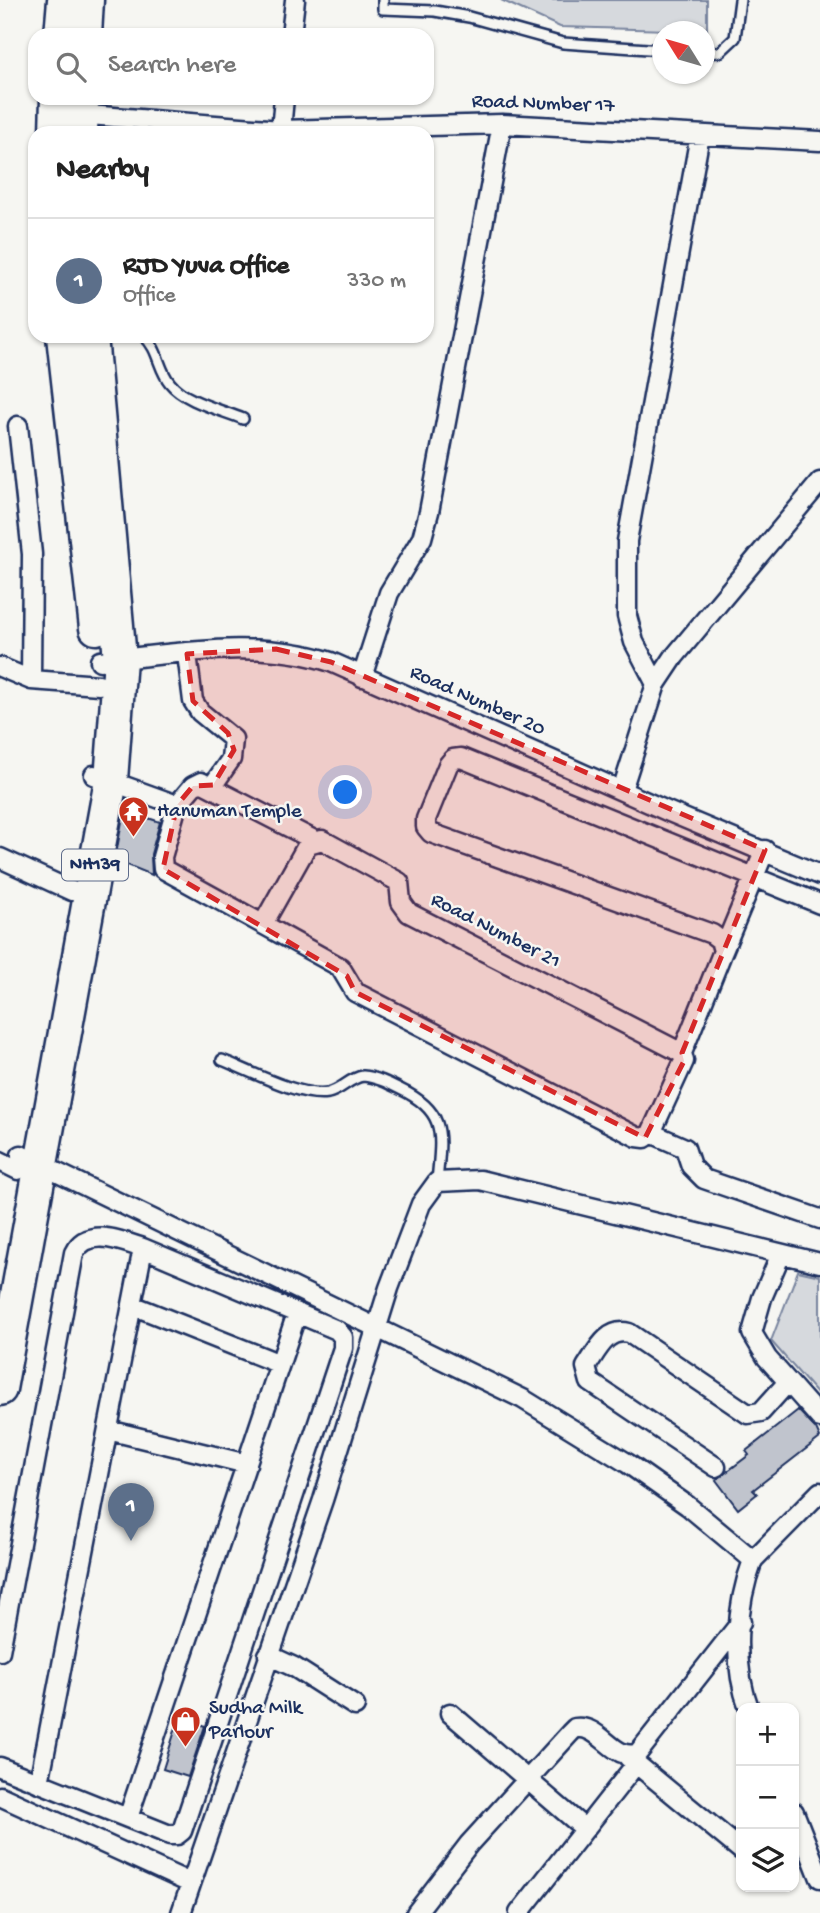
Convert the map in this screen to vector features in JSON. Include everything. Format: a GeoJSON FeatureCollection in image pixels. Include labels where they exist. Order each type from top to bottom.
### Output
{"type":"FeatureCollection","features":[{"type":"Feature","properties":{"kind":"highway"},"geometry":{"type":"LineString","coordinates":[[62,28],[64,0]]}},
{"type":"Feature","properties":{"kind":"highway"},"geometry":{"type":"LineString","coordinates":[[85,28],[87,0]]}},
{"type":"Feature","properties":{"kind":"highway","name":"NH139"},"geometry":{"type":"LineString","coordinates":[[64,343],[106,668]]}},
{"type":"Feature","properties":{"kind":"highway","name":"NH139"},"geometry":{"type":"LineString","coordinates":[[0,1389],[20,1163],[102,778],[106,668],[91,343]]}},
{"type":"Feature","properties":{"kind":"highway","name":"NH139"},"geometry":{"type":"LineString","coordinates":[[0,1264],[72,891],[102,778]]}},
{"type":"Feature","properties":{"kind":"street"},"geometry":{"type":"LineString","coordinates":[[292,28],[295,0]]}},
{"type":"Feature","properties":{"kind":"street"},"geometry":{"type":"LineString","coordinates":[[281,126],[283,105]]}},
{"type":"Feature","properties":{"kind":"street","name":"Road Number 17"},"geometry":{"type":"LineString","coordinates":[[69,114],[228,126]]}},
{"type":"Feature","properties":{"kind":"street"},"geometry":{"type":"LineString","coordinates":[[362,677],[389,593],[422,538],[429,512],[502,124]]}},
{"type":"Feature","properties":{"kind":"street","name":"Road Number 17"},"geometry":{"type":"LineString","coordinates":[[428,126],[502,124],[820,141]]}},
{"type":"Feature","properties":{"kind":"street"},"geometry":{"type":"LineString","coordinates":[[656,684],[634,642],[627,616],[627,541],[700,135]]}},
{"type":"Feature","properties":{"kind":"street"},"geometry":{"type":"LineString","coordinates":[[18,426],[32,554],[32,680]]}},
{"type":"Feature","properties":{"kind":"street"},"geometry":{"type":"LineString","coordinates":[[622,790],[656,684],[689,639],[820,482]]}},
{"type":"Feature","properties":{"kind":"street","name":"Road Number 20"},"geometry":{"type":"LineString","coordinates":[[0,667],[32,680],[187,654],[276,649],[305,654],[820,875]]}},
{"type":"Feature","properties":{"kind":"street"},"geometry":{"type":"LineString","coordinates":[[187,654],[193,701],[200,712],[233,739],[231,759],[213,785],[201,782],[193,786],[177,805],[162,857],[163,869],[340,967],[355,992],[637,1137],[645,1138],[651,1133],[765,850]]}},
{"type":"Feature","properties":{"kind":"street"},"geometry":{"type":"LineString","coordinates":[[723,951],[720,940],[712,934],[431,833],[426,827],[426,818],[448,765],[453,759],[461,758],[820,904]]}},
{"type":"Feature","properties":{"kind":"street"},"geometry":{"type":"LineString","coordinates":[[102,778],[177,805]]}},
{"type":"Feature","properties":{"kind":"street","name":"Road Number 21"},"geometry":{"type":"LineString","coordinates":[[213,785],[314,840],[322,840],[399,883],[401,902],[409,913],[683,1057]]}},
{"type":"Feature","properties":{"kind":"street"},"geometry":{"type":"LineString","coordinates":[[263,924],[308,844],[314,840]]}},
{"type":"Feature","properties":{"kind":"street"},"geometry":{"type":"LineString","coordinates":[[0,858],[72,891]]}},
{"type":"Feature","properties":{"kind":"street"},"geometry":{"type":"LineString","coordinates":[[651,1133],[685,1148],[691,1166],[704,1179],[820,1219]]}},
{"type":"Feature","properties":{"kind":"street"},"geometry":{"type":"LineString","coordinates":[[20,1163],[478,1376],[572,1427],[688,1506],[753,1560]]}},
{"type":"Feature","properties":{"kind":"street"},"geometry":{"type":"LineString","coordinates":[[181,1913],[327,1488],[377,1327],[417,1214],[437,1182],[480,1180],[820,1263]]}},
{"type":"Feature","properties":{"kind":"street"},"geometry":{"type":"LineString","coordinates":[[0,1651],[74,1253],[78,1244],[93,1237],[112,1238],[143,1248],[337,1330],[342,1337],[343,1348],[182,1831],[177,1835],[170,1835],[0,1767]]}},
{"type":"Feature","properties":{"kind":"street"},"geometry":{"type":"LineString","coordinates":[[40,1783],[143,1248]]}},
{"type":"Feature","properties":{"kind":"street"},"geometry":{"type":"LineString","coordinates":[[781,1254],[762,1298],[752,1333],[757,1345],[820,1418]]}},
{"type":"Feature","properties":{"kind":"street"},"geometry":{"type":"LineString","coordinates":[[132,1304],[280,1364]]}},
{"type":"Feature","properties":{"kind":"street"},"geometry":{"type":"LineString","coordinates":[[128,1818],[297,1313]]}},
{"type":"Feature","properties":{"kind":"street"},"geometry":{"type":"LineString","coordinates":[[716,1467],[590,1382],[586,1367],[609,1335],[619,1330],[629,1333],[748,1414],[761,1412],[788,1382]]}},
{"type":"Feature","properties":{"kind":"street"},"geometry":{"type":"LineString","coordinates":[[108,1430],[247,1464]]}},
{"type":"Feature","properties":{"kind":"street"},"geometry":{"type":"LineString","coordinates":[[748,1703],[739,1673],[744,1587],[753,1560],[820,1492]]}},
{"type":"Feature","properties":{"kind":"street"},"geometry":{"type":"LineString","coordinates":[[519,1913],[585,1829],[632,1756],[644,1749],[741,1622]]}},
{"type":"Feature","properties":{"kind":"street"},"geometry":{"type":"LineString","coordinates":[[268,1655],[294,1667],[355,1706]]}},
{"type":"Feature","properties":{"kind":"street"},"geometry":{"type":"LineString","coordinates":[[450,1713],[585,1829]]}},
{"type":"Feature","properties":{"kind":"street"},"geometry":{"type":"LineString","coordinates":[[416,1913],[469,1844],[575,1728],[587,1728],[631,1760],[736,1846]]}},
{"type":"Feature","properties":{"kind":"street"},"geometry":{"type":"LineString","coordinates":[[0,1796],[190,1883]]}},
{"type":"Feature","properties":{"kind":"street"},"geometry":{"type":"LineString","coordinates":[[799,1825],[820,1878]]}},
{"type":"Feature","properties":{"kind":"lane"},"geometry":{"type":"LineString","coordinates":[[383,0],[383,9],[435,11],[469,17],[562,43],[652,49]]}},
{"type":"Feature","properties":{"kind":"lane"},"geometry":{"type":"LineString","coordinates":[[715,52],[720,52],[735,38],[740,0]]}},
{"type":"Feature","properties":{"kind":"lane"},"geometry":{"type":"LineString","coordinates":[[152,343],[169,383],[179,391],[243,419]]}},
{"type":"Feature","properties":{"kind":"lane"},"geometry":{"type":"LineString","coordinates":[[222,1060],[315,1093],[335,1091],[354,1077],[363,1076],[414,1096],[428,1105],[437,1120],[437,1182]]}},
{"type":"Feature","properties":{"kind":"highlighted area"},"geometry":{"type":"Polygon","coordinates":[[[276,649],[331,662],[765,850],[682,1053],[684,1061],[645,1138],[355,992],[347,976],[163,869],[177,805],[193,786],[213,785],[234,750],[228,733],[193,701],[187,654],[276,649]]]}},
{"type":"Feature","properties":{"kind":"shaded area"},"geometry":{"type":"Polygon","coordinates":[[[501,0],[707,0],[707,21],[652,21],[652,30],[560,27],[501,0]]]}},
{"type":"Feature","properties":{"kind":"shaded area"},"geometry":{"type":"Polygon","coordinates":[[[798,1271],[820,1276],[820,1397],[771,1341],[798,1271]]]}},
{"type":"Feature","properties":{"kind":"building","name":"Hanuman Temple"},"geometry":{"type":"Polygon","coordinates":[[[124,810],[160,822],[151,854],[152,875],[115,860],[124,810]]]}},
{"type":"Feature","properties":{"kind":"building"},"geometry":{"type":"Polygon","coordinates":[[[798,1410],[816,1429],[820,1438],[753,1490],[757,1494],[738,1509],[716,1480],[749,1455],[746,1451],[798,1410]]]}},
{"type":"Feature","properties":{"kind":"building","name":"Sudha Milk Parlour"},"geometry":{"type":"Polygon","coordinates":[[[179,1718],[205,1726],[188,1777],[163,1769],[179,1718]]]}},
{"type":"Feature","properties":{"kind":"place","name":"Hanuman Temple"},"geometry":{"type":"Point","coordinates":[134,839]}},
{"type":"Feature","properties":{"kind":"place","name":"RJD Yuva Office"},"geometry":{"type":"Point","coordinates":[131,1541]}},
{"type":"Feature","properties":{"kind":"place","name":"Sudha Milk Parlour"},"geometry":{"type":"Point","coordinates":[186,1748]}}]}
